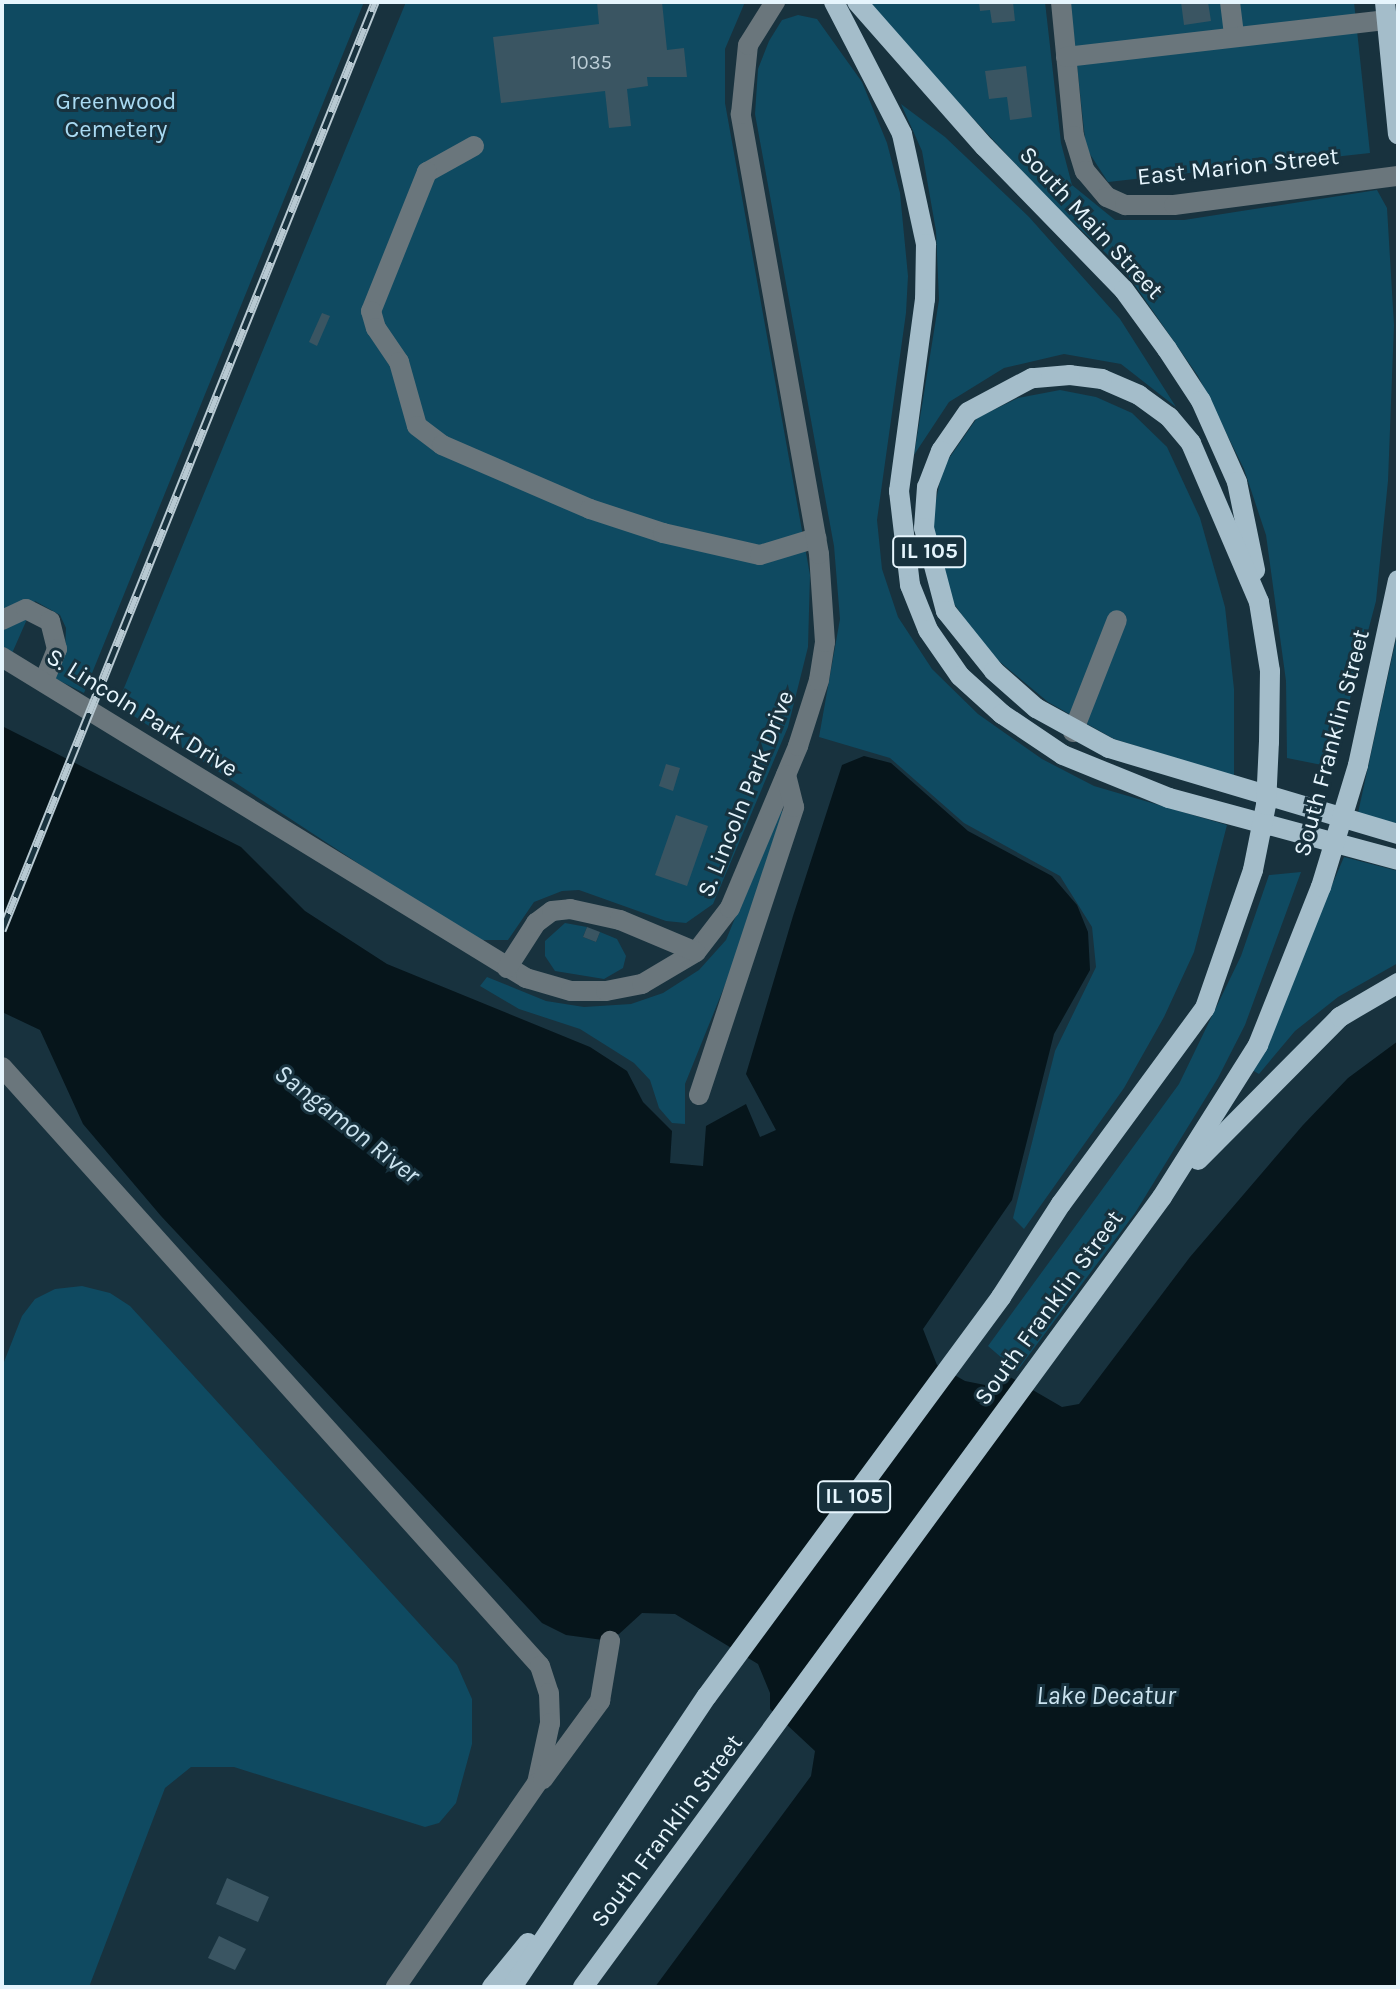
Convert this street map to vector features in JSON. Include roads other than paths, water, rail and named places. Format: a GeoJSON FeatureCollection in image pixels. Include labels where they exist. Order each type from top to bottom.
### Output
{"type":"FeatureCollection","features":[{"type":"Feature","properties":{"kind":"main road","name":"South Main Street"},"geometry":{"type":"LineString","coordinates":[[840,5],[985,147],[1124,290],[1167,349],[1201,401],[1237,482],[1259,602]]}},
{"type":"Feature","properties":{"kind":"main road"},"geometry":{"type":"LineString","coordinates":[[840,5],[902,134],[926,244],[925,299],[899,491],[907,571],[928,630],[960,676],[1002,714],[1063,755],[1181,802],[1398,860]]}},
{"type":"Feature","properties":{"kind":"main road"},"geometry":{"type":"LineString","coordinates":[[1385,11],[1398,134]]}},
{"type":"Feature","properties":{"kind":"main road","name":"IL 105"},"geometry":{"type":"LineString","coordinates":[[492,1987],[608,1843],[707,1696],[1001,1297],[1061,1204],[1205,1008],[1253,870],[1266,805],[1269,742],[1270,671],[1259,602],[1191,443],[1169,417],[1139,395],[1102,379],[1032,378],[968,412],[941,451],[927,487],[924,528],[933,576],[946,611],[994,671],[1073,732],[1163,768],[1398,834]]}},
{"type":"Feature","properties":{"kind":"main road","name":"South Franklin Street"},"geometry":{"type":"LineString","coordinates":[[583,1987],[762,1749],[1162,1197],[1258,1045],[1321,887],[1358,765],[1398,580]]}},
{"type":"Feature","properties":{"kind":"main road","name":"IL 105"},"geometry":{"type":"LineString","coordinates":[[1162,1197],[1340,1017],[1398,983]]}},
{"type":"Feature","properties":{"kind":"main road"},"geometry":{"type":"LineString","coordinates":[[512,1987],[608,1843]]}},
{"type":"Feature","properties":{"kind":"street","name":"East Marion Street"},"geometry":{"type":"LineString","coordinates":[[1061,2],[1074,136],[1094,185],[1125,205],[1174,205],[1398,176]]}},
{"type":"Feature","properties":{"kind":"street"},"geometry":{"type":"LineString","coordinates":[[1230,2],[1234,37]]}},
{"type":"Feature","properties":{"kind":"street","name":"S. Lincoln Park Drive"},"geometry":{"type":"LineString","coordinates":[[2,657],[507,968],[554,988],[606,991],[642,984],[696,952],[730,908],[810,713],[823,655],[825,600],[816,538],[741,114],[748,45],[774,4]]}},
{"type":"Feature","properties":{"kind":"street"},"geometry":{"type":"LineString","coordinates":[[1066,57],[1234,37],[1385,11]]}},
{"type":"Feature","properties":{"kind":"street"},"geometry":{"type":"LineString","coordinates":[[474,146],[427,172],[371,311],[376,328],[399,362],[417,426],[442,445],[590,509],[663,533],[760,555],[816,538]]}},
{"type":"Feature","properties":{"kind":"street"},"geometry":{"type":"LineString","coordinates":[[2,620],[26,609],[50,621],[57,649],[44,681]]}},
{"type":"Feature","properties":{"kind":"street"},"geometry":{"type":"LineString","coordinates":[[1073,732],[1117,620]]}},
{"type":"Feature","properties":{"kind":"street"},"geometry":{"type":"LineString","coordinates":[[699,1095],[794,807],[786,775]]}},
{"type":"Feature","properties":{"kind":"street"},"geometry":{"type":"LineString","coordinates":[[507,968],[536,923],[552,911],[570,909],[620,920],[696,952]]}},
{"type":"Feature","properties":{"kind":"street"},"geometry":{"type":"LineString","coordinates":[[2,1067],[535,1656],[549,1693],[550,1723],[531,1795]]}},
{"type":"Feature","properties":{"kind":"street"},"geometry":{"type":"LineString","coordinates":[[396,1987],[600,1701],[610,1641]]}},
{"type":"Feature","properties":{"kind":"water","name":"Lake Decatur"},"geometry":{"type":"Polygon","coordinates":[[[2,726],[241,847],[305,911],[387,964],[590,1047],[627,1071],[643,1102],[672,1131],[670,1163],[703,1166],[706,1126],[746,1104],[760,1137],[776,1130],[746,1074],[793,916],[842,765],[864,756],[891,763],[968,831],[1052,876],[1077,905],[1088,932],[1090,970],[1054,1034],[1012,1200],[923,1329],[937,1365],[965,1381],[985,1385],[1005,1374],[1062,1407],[1079,1404],[1190,1257],[1303,1125],[1348,1078],[1398,1041],[1398,1987],[655,1987],[811,1776],[815,1751],[770,1709],[770,1693],[758,1664],[675,1614],[642,1613],[619,1634],[603,1640],[566,1635],[542,1623],[161,1216],[83,1124],[40,1030],[2,1012],[2,726]]]}},
{"type":"Feature","properties":{"kind":"railway"},"geometry":{"type":"LineString","coordinates":[[2,930],[375,2]]}},
{"type":"Feature","properties":{"kind":"park label","name":"Greenwood Cemetery"},"geometry":{"type":"Point","coordinates":[116,116]}},
{"type":"Feature","properties":{"kind":"water label","name":"Sangamon River"},"geometry":{"type":"Point","coordinates":[347,1124]}}]}
